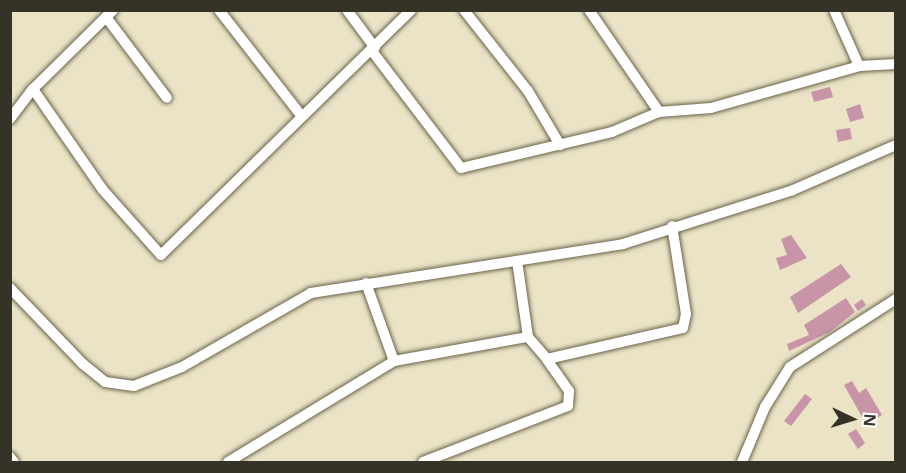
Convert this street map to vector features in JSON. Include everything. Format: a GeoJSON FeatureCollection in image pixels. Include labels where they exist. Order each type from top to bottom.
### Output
{"type":"FeatureCollection","features":[{"type":"Feature","properties":{"kind":"street"},"geometry":{"type":"LineString","coordinates":[[219,10],[300,114]]}},
{"type":"Feature","properties":{"kind":"street"},"geometry":{"type":"LineString","coordinates":[[347,10],[461,168],[561,144],[659,112],[711,108],[859,66],[896,64]]}},
{"type":"Feature","properties":{"kind":"street"},"geometry":{"type":"LineString","coordinates":[[33,89],[103,190],[161,255],[300,114],[374,50],[411,10]]}},
{"type":"Feature","properties":{"kind":"street"},"geometry":{"type":"LineString","coordinates":[[464,10],[528,91],[561,144]]}},
{"type":"Feature","properties":{"kind":"street"},"geometry":{"type":"LineString","coordinates":[[589,10],[659,112]]}},
{"type":"Feature","properties":{"kind":"street"},"geometry":{"type":"LineString","coordinates":[[834,10],[859,66]]}},
{"type":"Feature","properties":{"kind":"street"},"geometry":{"type":"LineString","coordinates":[[10,119],[33,89],[109,14],[167,98]]}},
{"type":"Feature","properties":{"kind":"street"},"geometry":{"type":"LineString","coordinates":[[10,288],[83,364],[120,388],[182,367],[311,293],[623,243],[793,190],[896,146]]}},
{"type":"Feature","properties":{"kind":"street"},"geometry":{"type":"LineString","coordinates":[[548,359],[683,328],[686,314],[672,226]]}},
{"type":"Feature","properties":{"kind":"street"},"geometry":{"type":"LineString","coordinates":[[423,462],[568,406],[569,391],[548,359],[528,337],[517,261]]}},
{"type":"Feature","properties":{"kind":"street"},"geometry":{"type":"LineString","coordinates":[[366,283],[394,362]]}},
{"type":"Feature","properties":{"kind":"street"},"geometry":{"type":"LineString","coordinates":[[742,462],[765,406],[790,367],[896,299]]}},
{"type":"Feature","properties":{"kind":"street"},"geometry":{"type":"LineString","coordinates":[[228,462],[394,362],[528,337]]}},
{"type":"Feature","properties":{"kind":"street"},"geometry":{"type":"LineString","coordinates":[[10,457],[14,462]]}},
{"type":"Feature","properties":{"kind":"building"},"geometry":{"type":"Polygon","coordinates":[[[830,87],[833,97],[814,102],[811,92],[830,87]]]}},
{"type":"Feature","properties":{"kind":"building"},"geometry":{"type":"Polygon","coordinates":[[[860,104],[864,118],[850,122],[846,109],[860,104]]]}},
{"type":"Feature","properties":{"kind":"building"},"geometry":{"type":"Polygon","coordinates":[[[850,128],[852,139],[838,142],[836,130],[850,128]]]}},
{"type":"Feature","properties":{"kind":"building"},"geometry":{"type":"Polygon","coordinates":[[[791,235],[807,258],[780,270],[776,258],[787,255],[781,239],[791,235]]]}},
{"type":"Feature","properties":{"kind":"building"},"geometry":{"type":"Polygon","coordinates":[[[841,264],[851,277],[798,313],[790,297],[841,264]]]}},
{"type":"Feature","properties":{"kind":"building"},"geometry":{"type":"Polygon","coordinates":[[[846,298],[855,312],[830,332],[789,351],[787,344],[809,335],[804,325],[846,298]]]}},
{"type":"Feature","properties":{"kind":"building"},"geometry":{"type":"Polygon","coordinates":[[[862,299],[866,305],[858,311],[854,305],[862,299]]]}},
{"type":"Feature","properties":{"kind":"building"},"geometry":{"type":"Polygon","coordinates":[[[852,381],[859,393],[866,388],[882,415],[866,424],[844,385],[852,381]]]}},
{"type":"Feature","properties":{"kind":"building"},"geometry":{"type":"Polygon","coordinates":[[[805,394],[812,399],[791,426],[784,421],[805,394]]]}},
{"type":"Feature","properties":{"kind":"building"},"geometry":{"type":"Polygon","coordinates":[[[856,429],[865,443],[858,449],[848,434],[856,429]]]}}]}
